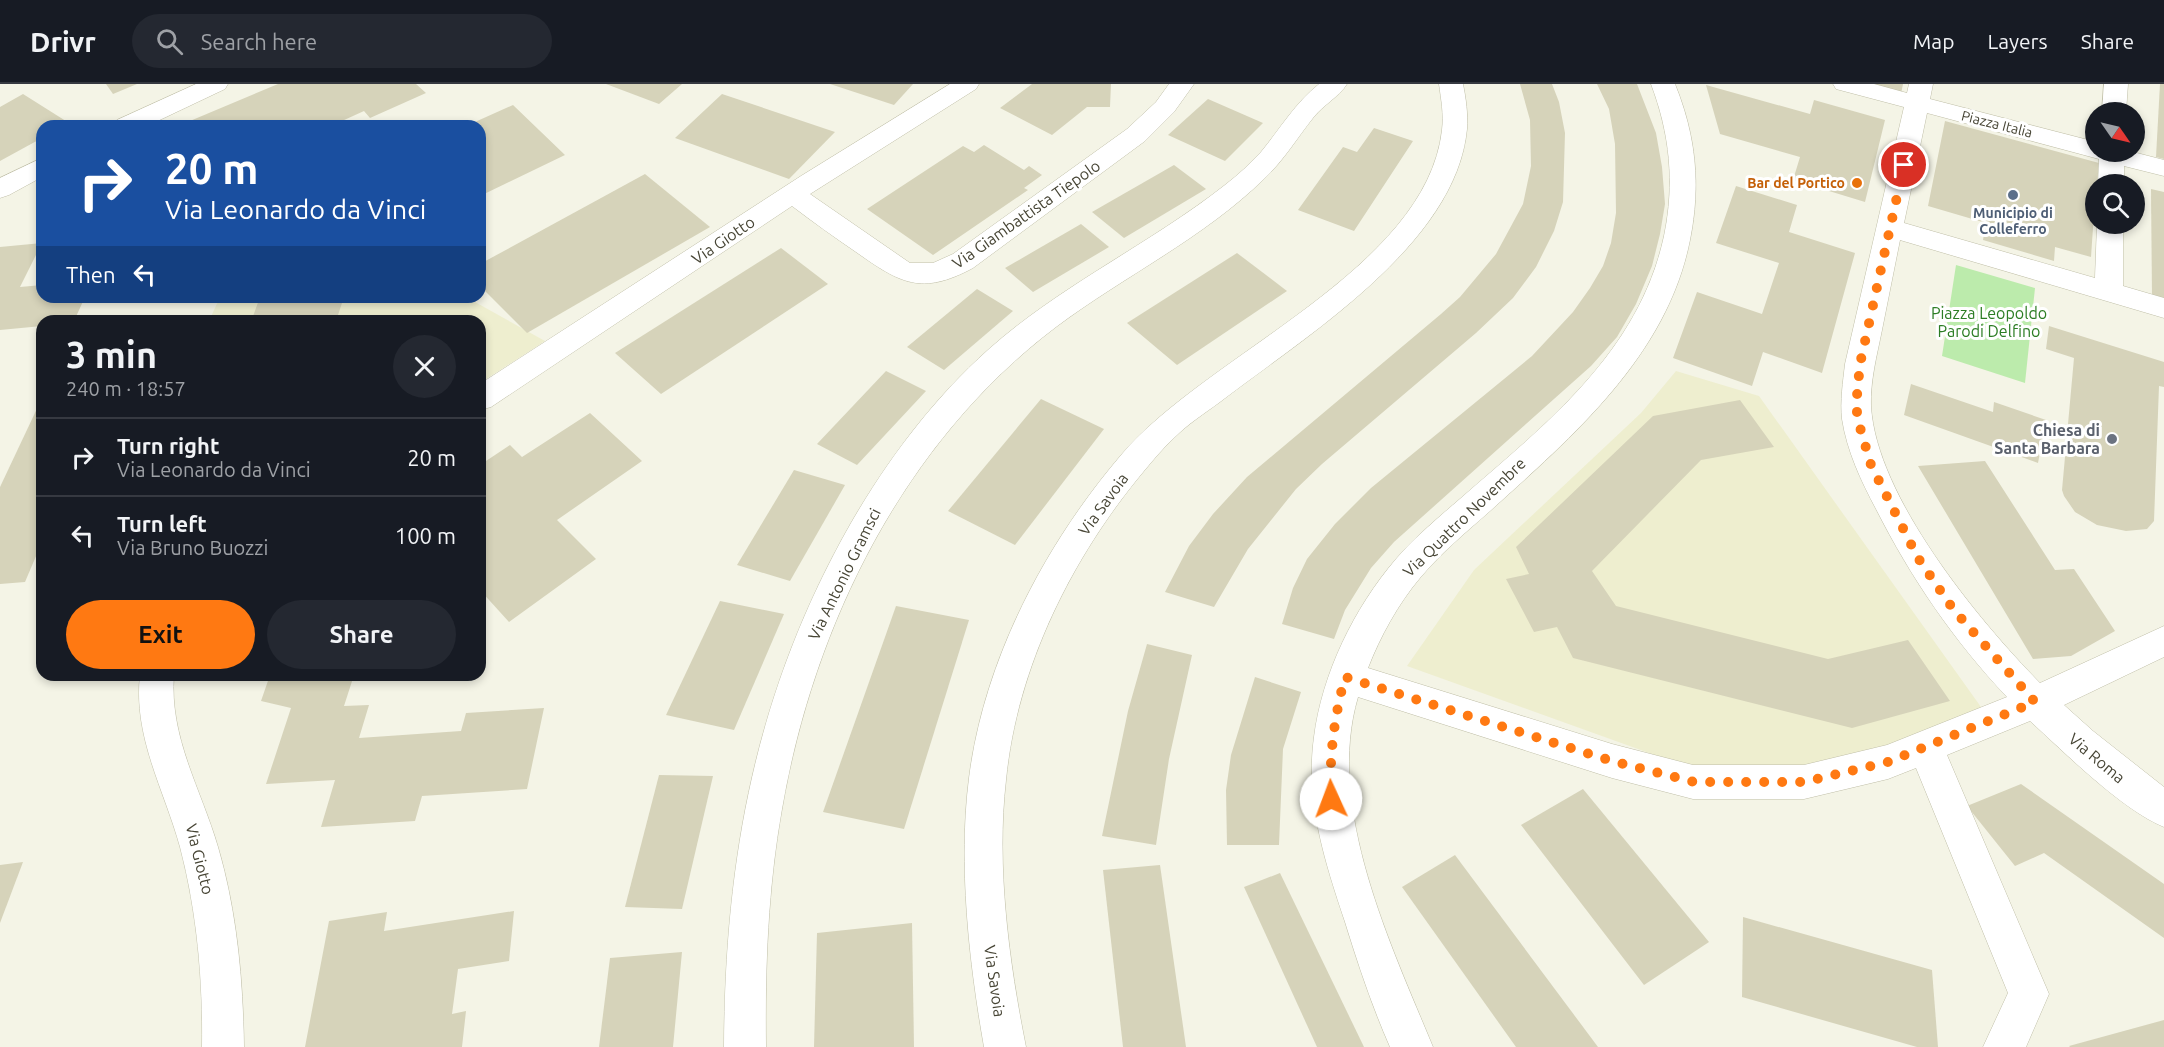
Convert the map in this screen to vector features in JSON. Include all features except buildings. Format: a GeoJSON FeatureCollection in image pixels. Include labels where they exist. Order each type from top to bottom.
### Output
{"type":"FeatureCollection","features":[{"type":"Feature","properties":{"kind":"street"},"geometry":{"type":"LineString","coordinates":[[139,120],[216,84]]}},
{"type":"Feature","properties":{"kind":"street","name":"Via Giotto"},"geometry":{"type":"LineString","coordinates":[[486,395],[792,194],[967,84]]}},
{"type":"Feature","properties":{"kind":"street","name":"Via Giambattista Tiepolo"},"geometry":{"type":"LineString","coordinates":[[792,194],[901,270],[912,274],[938,272],[963,261],[1129,141],[1165,107],[1182,84]]}},
{"type":"Feature","properties":{"kind":"street","name":"Via Antonio Gramsci"},"geometry":{"type":"LineString","coordinates":[[745,1047],[746,979],[752,893],[763,807],[771,769],[781,730],[806,655],[833,591],[875,509],[944,415],[996,359],[1060,307],[1228,196],[1261,168],[1306,109],[1335,84]]}},
{"type":"Feature","properties":{"kind":"street","name":"Via Savoia"},"geometry":{"type":"LineString","coordinates":[[1005,1047],[992,977],[986,909],[986,800],[989,767],[1004,700],[1048,590],[1073,545],[1092,517],[1154,438],[1195,403],[1360,279],[1378,263],[1408,228],[1434,189],[1450,155],[1455,120],[1451,84]]}},
{"type":"Feature","properties":{"kind":"street","name":"Via Quattro Novembre"},"geometry":{"type":"LineString","coordinates":[[1413,1047],[1388,993],[1341,848],[1331,799],[1331,746],[1336,711],[1345,677],[1386,598],[1408,568],[1595,393],[1632,348],[1650,318],[1673,262],[1684,200],[1682,154],[1678,131],[1673,108],[1663,84]]}},
{"type":"Feature","properties":{"kind":"street","name":"Piazza Italia"},"geometry":{"type":"LineString","coordinates":[[1845,84],[1919,94],[2085,145]]}},
{"type":"Feature","properties":{"kind":"street"},"geometry":{"type":"LineString","coordinates":[[2115,102],[2116,84]]}},
{"type":"Feature","properties":{"kind":"street","name":"Via Roma"},"geometry":{"type":"LineString","coordinates":[[1919,94],[1857,388],[1856,406],[1864,445],[1888,504],[1929,575],[1960,617],[2035,702],[2100,761],[2164,810]]}},
{"type":"Feature","properties":{"kind":"street","name":"Piazza Italia"},"geometry":{"type":"LineString","coordinates":[[2142,162],[2164,168]]}},
{"type":"Feature","properties":{"kind":"street"},"geometry":{"type":"LineString","coordinates":[[0,189],[36,169]]}},
{"type":"Feature","properties":{"kind":"street"},"geometry":{"type":"LineString","coordinates":[[1890,228],[2164,308]]}},
{"type":"Feature","properties":{"kind":"street"},"geometry":{"type":"LineString","coordinates":[[2109,291],[2110,234]]}},
{"type":"Feature","properties":{"kind":"street"},"geometry":{"type":"LineString","coordinates":[[1345,677],[1612,761],[1694,782],[1804,782],[1888,762],[2035,702],[2164,641]]}},
{"type":"Feature","properties":{"kind":"street","name":"Via Giotto"},"geometry":{"type":"LineString","coordinates":[[157,681],[157,702],[164,746],[198,845],[217,932],[223,1047]]}},
{"type":"Feature","properties":{"kind":"street"},"geometry":{"type":"LineString","coordinates":[[1926,747],[2029,994],[2004,1047]]}},
{"type":"Feature","properties":{"kind":"shaded area"},"geometry":{"type":"Polygon","coordinates":[[[217,303],[477,303],[545,341],[486,379],[486,315],[212,315],[217,303]]]}},
{"type":"Feature","properties":{"kind":"shaded area"},"geometry":{"type":"Polygon","coordinates":[[[1676,371],[1759,396],[1986,714],[1878,754],[1802,765],[1688,767],[1407,666],[1474,570],[1641,413],[1676,371]]]}},
{"type":"Feature","properties":{"kind":"green space","name":"Piazza Leopoldo Parodi Delfino"},"geometry":{"type":"Polygon","coordinates":[[[1956,265],[2035,288],[2025,383],[1942,356],[1956,265]]]}},
{"type":"Feature","properties":{"kind":"place","name":"Bar del Portico"},"geometry":{"type":"Point","coordinates":[1857,183]}},
{"type":"Feature","properties":{"kind":"place","name":"Municipio di Colleferro"},"geometry":{"type":"Point","coordinates":[2013,195]}},
{"type":"Feature","properties":{"kind":"place","name":"Chiesa di Santa Barbara"},"geometry":{"type":"Point","coordinates":[2112,439]}},
{"type":"Feature","properties":{"kind":"route"},"geometry":{"type":"LineString","coordinates":[[1331,799],[1331,746],[1336,711],[1345,677],[1612,761],[1694,782],[1804,782],[1888,762],[2035,702],[1953,609],[1929,575],[1888,504],[1864,445],[1856,406],[1860,364],[1904,165]]}}]}
